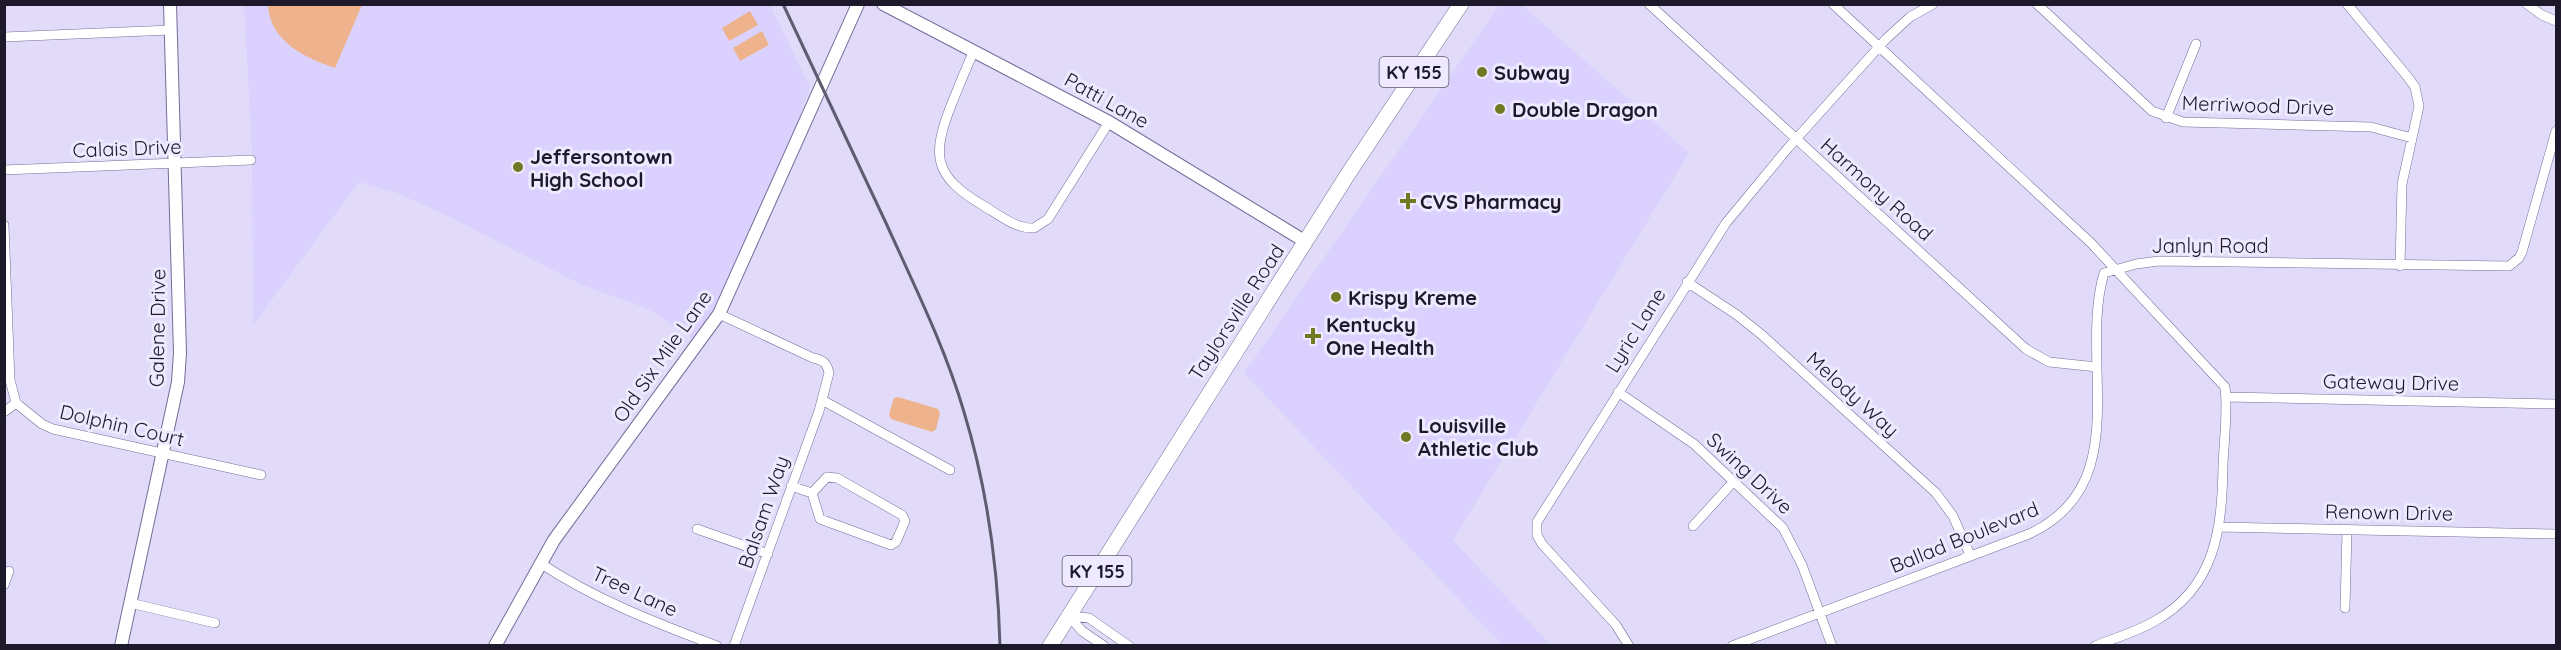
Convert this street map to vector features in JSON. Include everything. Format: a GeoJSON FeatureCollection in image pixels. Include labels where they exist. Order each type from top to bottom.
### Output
{"type":"FeatureCollection","features":[{"type":"Feature","properties":{"kind":"main road","name":"Taylorsville Road"},"geometry":{"type":"LineString","coordinates":[[1050,645],[1405,86],[1461,4]]}},
{"type":"Feature","properties":{"kind":"street","name":"Galene Drive"},"geometry":{"type":"LineString","coordinates":[[121,645],[178,382],[180,352],[170,4]]}},
{"type":"Feature","properties":{"kind":"street","name":"Old Six Mile Lane"},"geometry":{"type":"LineString","coordinates":[[495,645],[540,563],[569,518],[719,314],[858,4]]}},
{"type":"Feature","properties":{"kind":"street","name":"Patti Lane"},"geometry":{"type":"LineString","coordinates":[[883,4],[1110,122],[1306,242]]}},
{"type":"Feature","properties":{"kind":"street","name":"Harmony Road"},"geometry":{"type":"LineString","coordinates":[[1649,4],[2026,349],[2049,362],[2097,367]]}},
{"type":"Feature","properties":{"kind":"street"},"geometry":{"type":"LineString","coordinates":[[1833,4],[2091,243],[2225,387],[2220,527],[2208,564],[2183,600],[2153,622],[2095,645]]}},
{"type":"Feature","properties":{"kind":"street","name":"Lyric Lane"},"geometry":{"type":"LineString","coordinates":[[1629,645],[1616,626],[1542,544],[1536,529],[1539,516],[1725,223],[1796,139],[1879,47],[1911,17],[1933,4]]}},
{"type":"Feature","properties":{"kind":"street","name":"Merriwood Drive"},"geometry":{"type":"LineString","coordinates":[[2037,4],[2152,111],[2166,118],[2183,122],[2371,127],[2412,138]]}},
{"type":"Feature","properties":{"kind":"street"},"geometry":{"type":"LineString","coordinates":[[2347,4],[2415,87],[2420,106],[2402,184],[2400,266]]}},
{"type":"Feature","properties":{"kind":"street"},"geometry":{"type":"LineString","coordinates":[[2527,4],[2542,15],[2556,21]]}},
{"type":"Feature","properties":{"kind":"street"},"geometry":{"type":"LineString","coordinates":[[4,36],[171,30]]}},
{"type":"Feature","properties":{"kind":"street"},"geometry":{"type":"LineString","coordinates":[[2166,118],[2196,44]]}},
{"type":"Feature","properties":{"kind":"street"},"geometry":{"type":"LineString","coordinates":[[974,51],[940,136],[941,163],[948,178],[965,195],[1020,227],[1034,228],[1048,219],[1110,122]]}},
{"type":"Feature","properties":{"kind":"street","name":"Janlyn Road"},"geometry":{"type":"LineString","coordinates":[[2115,269],[2159,261],[2500,267],[2514,264],[2522,252],[2556,130]]}},
{"type":"Feature","properties":{"kind":"street","name":"Calais Drive"},"geometry":{"type":"LineString","coordinates":[[4,170],[175,165],[251,160]]}},
{"type":"Feature","properties":{"kind":"street"},"geometry":{"type":"LineString","coordinates":[[4,225],[9,367],[16,403],[4,412]]}},
{"type":"Feature","properties":{"kind":"street","name":"Ballad Boulevard"},"geometry":{"type":"LineString","coordinates":[[1732,645],[2044,527],[2062,513],[2077,496],[2089,473],[2095,451],[2098,292],[2104,273],[2115,269]]}},
{"type":"Feature","properties":{"kind":"street","name":"Melody Way"},"geometry":{"type":"LineString","coordinates":[[1687,282],[1737,315],[1762,335],[1935,493],[1953,516],[1970,555]]}},
{"type":"Feature","properties":{"kind":"street"},"geometry":{"type":"LineString","coordinates":[[719,314],[825,362],[829,373],[823,395],[950,470]]}},
{"type":"Feature","properties":{"kind":"street","name":"Swing Drive"},"geometry":{"type":"LineString","coordinates":[[1618,392],[1672,427],[1735,480],[1783,528],[1794,545],[1832,645]]}},
{"type":"Feature","properties":{"kind":"street","name":"Balsam Way"},"geometry":{"type":"LineString","coordinates":[[734,645],[823,395]]}},
{"type":"Feature","properties":{"kind":"street","name":"Gateway Drive"},"geometry":{"type":"LineString","coordinates":[[2226,397],[2556,404]]}},
{"type":"Feature","properties":{"kind":"street","name":"Dolphin Court"},"geometry":{"type":"LineString","coordinates":[[16,403],[42,424],[53,429],[261,476]]}},
{"type":"Feature","properties":{"kind":"street"},"geometry":{"type":"LineString","coordinates":[[827,477],[837,478],[902,515],[904,521],[902,530],[896,542],[891,544],[820,519],[812,493],[827,477]]}},
{"type":"Feature","properties":{"kind":"street"},"geometry":{"type":"LineString","coordinates":[[1693,526],[1735,480]]}},
{"type":"Feature","properties":{"kind":"street"},"geometry":{"type":"LineString","coordinates":[[791,486],[812,493]]}},
{"type":"Feature","properties":{"kind":"street","name":"Renown Drive"},"geometry":{"type":"LineString","coordinates":[[2220,527],[2556,534]]}},
{"type":"Feature","properties":{"kind":"street"},"geometry":{"type":"LineString","coordinates":[[697,529],[768,554]]}},
{"type":"Feature","properties":{"kind":"street"},"geometry":{"type":"LineString","coordinates":[[2346,608],[2347,530]]}},
{"type":"Feature","properties":{"kind":"street","name":"Tree Lane"},"geometry":{"type":"LineString","coordinates":[[540,563],[638,615],[717,645]]}},
{"type":"Feature","properties":{"kind":"street"},"geometry":{"type":"LineString","coordinates":[[4,585],[9,571]]}},
{"type":"Feature","properties":{"kind":"street"},"geometry":{"type":"LineString","coordinates":[[130,603],[215,622]]}},
{"type":"Feature","properties":{"kind":"street"},"geometry":{"type":"LineString","coordinates":[[1069,616],[1082,631],[1104,645]]}},
{"type":"Feature","properties":{"kind":"street"},"geometry":{"type":"LineString","coordinates":[[1069,616],[1089,618],[1129,645]]}},
{"type":"Feature","properties":{"kind":"shaded area"},"geometry":{"type":"Polygon","coordinates":[[[1500,4],[1522,5],[1689,153],[1453,540],[1548,642],[1535,645],[1502,645],[1244,373],[1500,4]]]}},
{"type":"Feature","properties":{"kind":"shaded area","name":"Jeffersontown High School"},"geometry":{"type":"Polygon","coordinates":[[[244,5],[770,5],[810,87],[778,182],[699,343],[648,309],[582,285],[446,215],[397,193],[359,182],[253,325],[252,152],[244,5]]]}},
{"type":"Feature","properties":{"kind":"shaded area"},"geometry":{"type":"Polygon","coordinates":[[[268,5],[362,5],[335,68],[291,47],[282,39],[270,18],[268,5]]]}},
{"type":"Feature","properties":{"kind":"shaded area"},"geometry":{"type":"Polygon","coordinates":[[[750,11],[758,25],[729,41],[722,28],[750,11]]]}},
{"type":"Feature","properties":{"kind":"shaded area"},"geometry":{"type":"Polygon","coordinates":[[[762,31],[769,45],[740,61],[733,48],[762,31]]]}},
{"type":"Feature","properties":{"kind":"shaded area"},"geometry":{"type":"Polygon","coordinates":[[[898,397],[938,409],[940,414],[936,429],[932,432],[891,419],[889,414],[894,398],[898,397]]]}},
{"type":"Feature","properties":{"kind":"railway"},"geometry":{"type":"LineString","coordinates":[[783,4],[918,293],[956,388],[972,441],[985,498],[997,586],[1000,646]]}},
{"type":"Feature","properties":{"kind":"place","name":"Subway"},"geometry":{"type":"Point","coordinates":[1482,72]}},
{"type":"Feature","properties":{"kind":"place","name":"Double Dragon"},"geometry":{"type":"Point","coordinates":[1500,109]}},
{"type":"Feature","properties":{"kind":"place","name":"Jeffersontown High School"},"geometry":{"type":"Point","coordinates":[518,167]}},
{"type":"Feature","properties":{"kind":"place","name":"CVS Pharmacy"},"geometry":{"type":"Point","coordinates":[1408,201]}},
{"type":"Feature","properties":{"kind":"place","name":"Krispy Kreme"},"geometry":{"type":"Point","coordinates":[1336,297]}},
{"type":"Feature","properties":{"kind":"place","name":"Kentucky One Health"},"geometry":{"type":"Point","coordinates":[1313,336]}},
{"type":"Feature","properties":{"kind":"place","name":"Louisville Athletic Club"},"geometry":{"type":"Point","coordinates":[1406,437]}}]}
